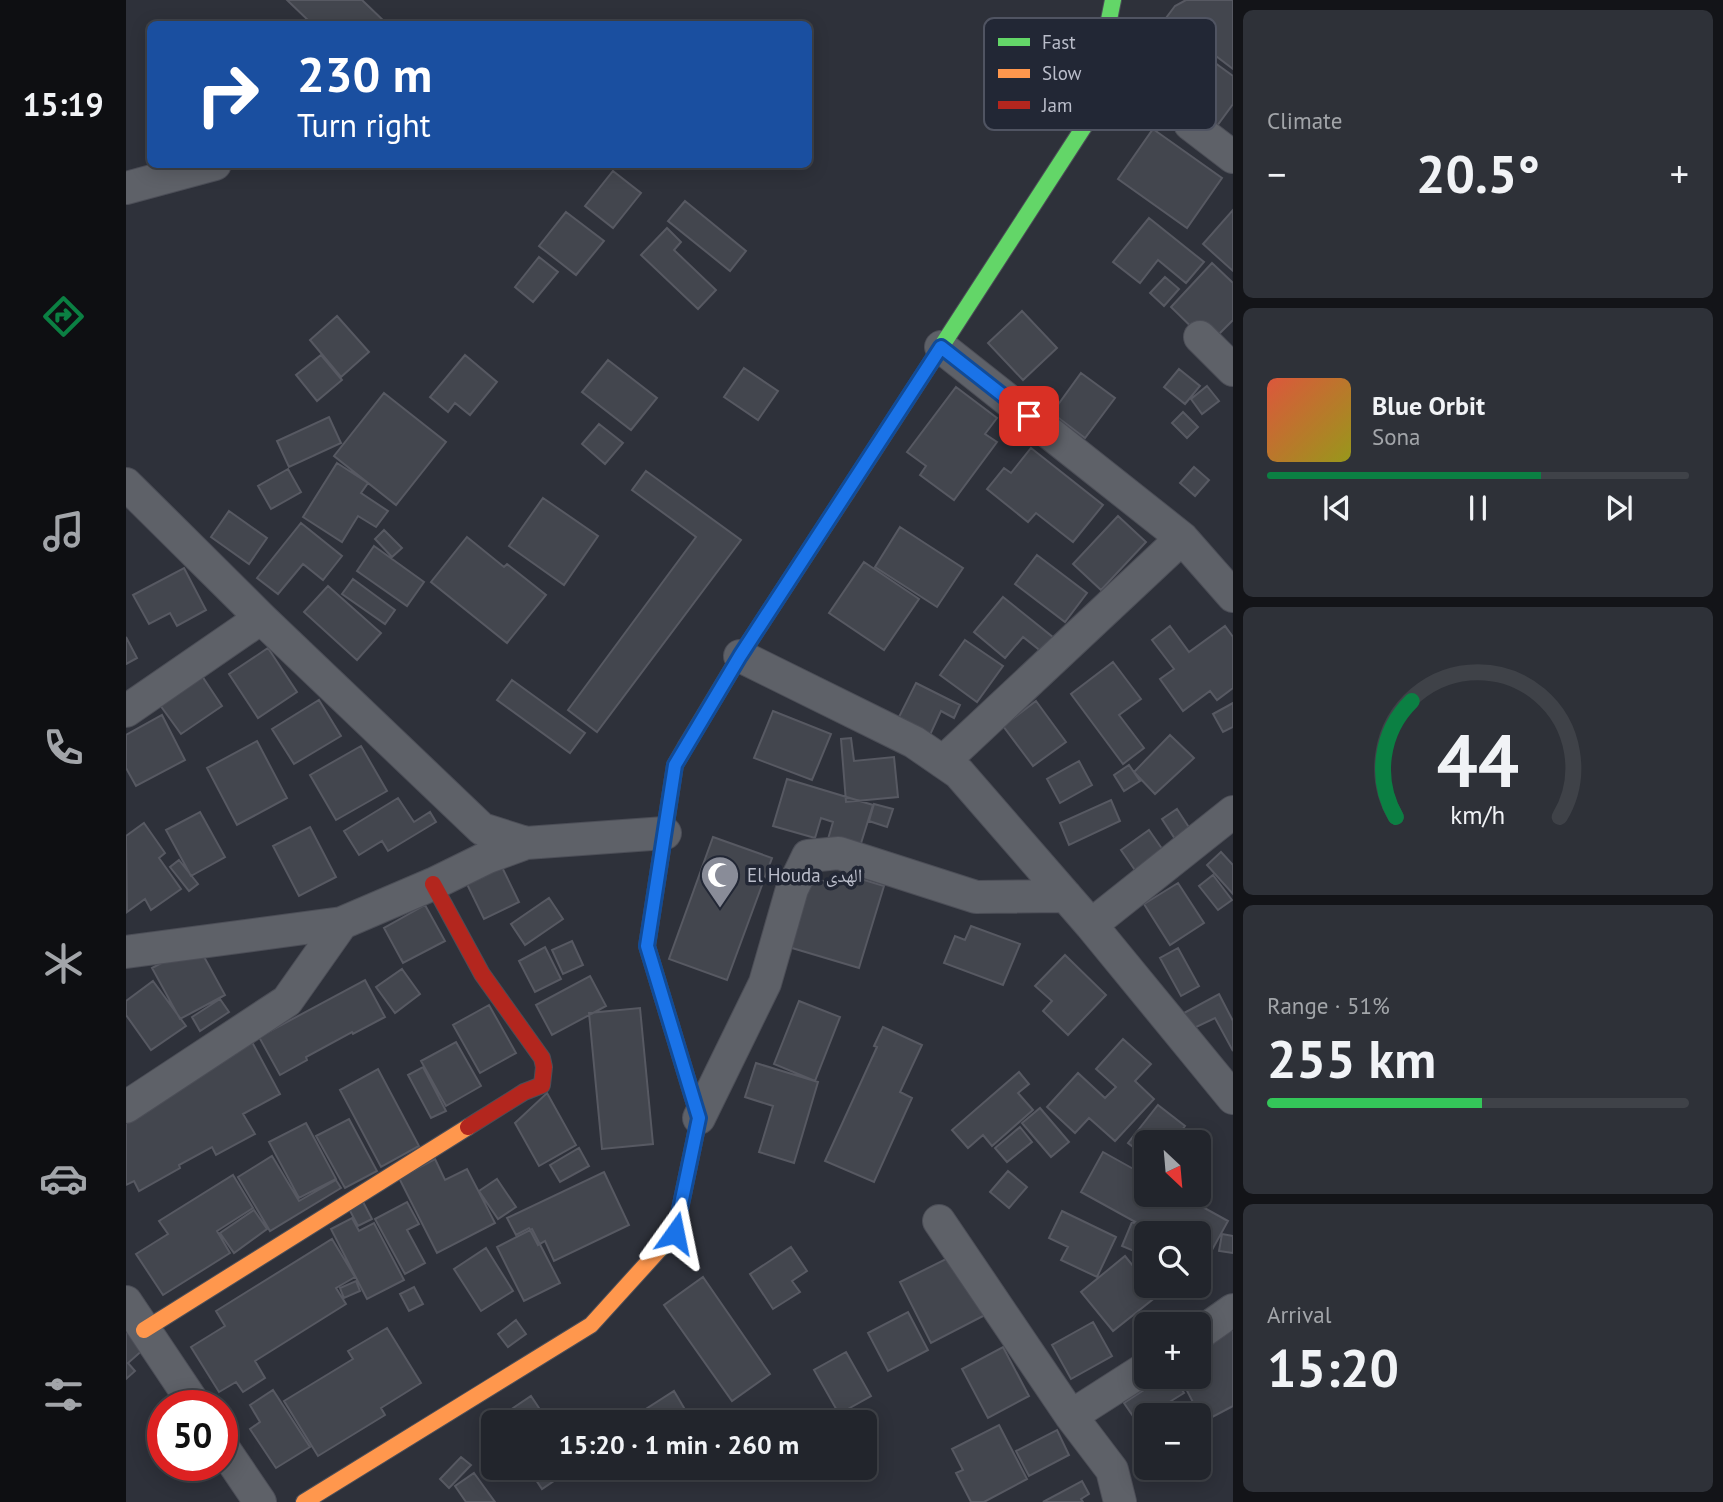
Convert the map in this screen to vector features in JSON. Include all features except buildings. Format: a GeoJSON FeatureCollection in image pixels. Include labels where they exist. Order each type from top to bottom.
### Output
{"type":"FeatureCollection","features":[{"type":"Feature","properties":{"kind":"main road"},"geometry":{"type":"LineString","coordinates":[[1109,18],[1113,0]]}},
{"type":"Feature","properties":{"kind":"main road"},"geometry":{"type":"LineString","coordinates":[[304,1502],[591,1325],[675,1233],[699,1118],[647,946],[675,765],[740,656],[1082,130]]}},
{"type":"Feature","properties":{"kind":"main road"},"geometry":{"type":"LineString","coordinates":[[144,1330],[524,1092],[542,1085],[542,1058],[482,974],[433,884]]}},
{"type":"Feature","properties":{"kind":"street"},"geometry":{"type":"LineString","coordinates":[[1198,130],[1233,157]]}},
{"type":"Feature","properties":{"kind":"street"},"geometry":{"type":"LineString","coordinates":[[126,188],[200,168]]}},
{"type":"Feature","properties":{"kind":"street"},"geometry":{"type":"LineString","coordinates":[[1200,337],[1233,370]]}},
{"type":"Feature","properties":{"kind":"street"},"geometry":{"type":"LineString","coordinates":[[941,347],[1182,538],[1233,596]]}},
{"type":"Feature","properties":{"kind":"street"},"geometry":{"type":"LineString","coordinates":[[126,484],[261,618],[482,829],[526,843]]}},
{"type":"Feature","properties":{"kind":"street"},"geometry":{"type":"LineString","coordinates":[[943,762],[1182,538]]}},
{"type":"Feature","properties":{"kind":"street"},"geometry":{"type":"LineString","coordinates":[[126,711],[261,618]]}},
{"type":"Feature","properties":{"kind":"street"},"geometry":{"type":"LineString","coordinates":[[740,656],[914,742],[959,773],[1232,1094]]}},
{"type":"Feature","properties":{"kind":"street"},"geometry":{"type":"LineString","coordinates":[[1091,925],[1233,812]]}},
{"type":"Feature","properties":{"kind":"street"},"geometry":{"type":"LineString","coordinates":[[126,952],[342,923],[526,843],[665,833]]}},
{"type":"Feature","properties":{"kind":"street"},"geometry":{"type":"LineString","coordinates":[[699,1118],[765,984],[792,889],[808,856],[839,853],[975,897],[1066,896]]}},
{"type":"Feature","properties":{"kind":"street"},"geometry":{"type":"LineString","coordinates":[[126,1107],[287,1001],[342,923]]}},
{"type":"Feature","properties":{"kind":"street"},"geometry":{"type":"LineString","coordinates":[[939,1221],[1071,1416],[1112,1470],[1120,1502]]}},
{"type":"Feature","properties":{"kind":"street"},"geometry":{"type":"LineString","coordinates":[[126,1302],[185,1390]]}},
{"type":"Feature","properties":{"kind":"street"},"geometry":{"type":"LineString","coordinates":[[1211,1326],[1233,1310]]}},
{"type":"Feature","properties":{"kind":"street"},"geometry":{"type":"LineString","coordinates":[[1071,1416],[1134,1375]]}},
{"type":"Feature","properties":{"kind":"street"},"geometry":{"type":"LineString","coordinates":[[238,1470],[260,1502]]}},
{"type":"Feature","properties":{"kind":"traffic: fast"},"geometry":{"type":"LineString","coordinates":[[1109,18],[1113,0]]}},
{"type":"Feature","properties":{"kind":"traffic: fast"},"geometry":{"type":"LineString","coordinates":[[847,492],[1082,130]]}},
{"type":"Feature","properties":{"kind":"traffic: fast"},"geometry":{"type":"LineString","coordinates":[[659,1250],[675,1233],[699,1118],[647,946],[675,765],[686,746]]}},
{"type":"Feature","properties":{"kind":"traffic: slow"},"geometry":{"type":"LineString","coordinates":[[144,1330],[468,1127]]}},
{"type":"Feature","properties":{"kind":"traffic: slow"},"geometry":{"type":"LineString","coordinates":[[304,1502],[591,1325],[659,1250]]}},
{"type":"Feature","properties":{"kind":"traffic: jam"},"geometry":{"type":"LineString","coordinates":[[686,746],[740,656],[847,492]]}},
{"type":"Feature","properties":{"kind":"traffic: jam"},"geometry":{"type":"LineString","coordinates":[[433,884],[482,974],[542,1058],[544,1067],[542,1085],[524,1092],[468,1127]]}},
{"type":"Feature","properties":{"kind":"place","name":"El Houda الهدى"},"geometry":{"type":"Point","coordinates":[720,909]}},
{"type":"Feature","properties":{"kind":"route"},"geometry":{"type":"LineString","coordinates":[[675,1233],[699,1118],[647,946],[675,765],[740,656],[941,347],[1029,416]]}}]}
